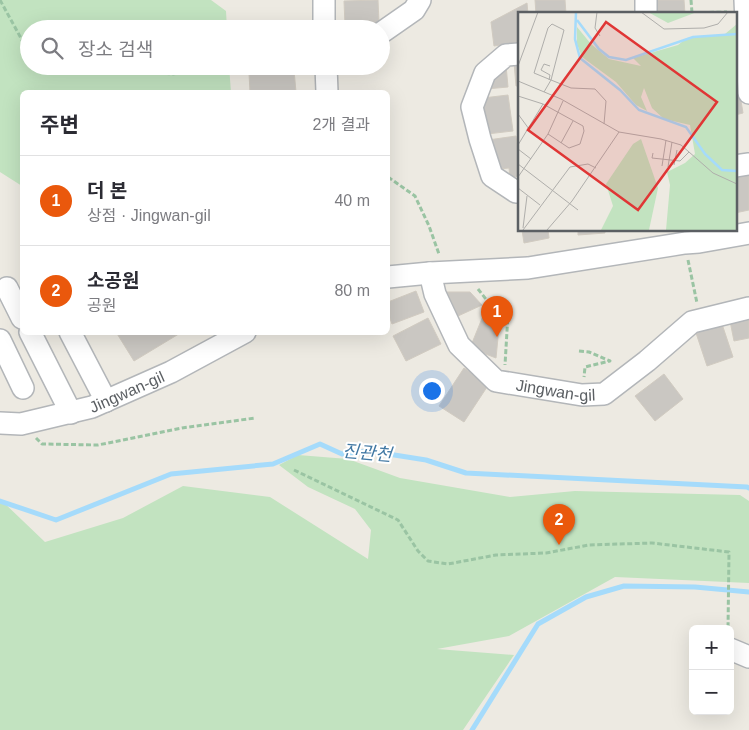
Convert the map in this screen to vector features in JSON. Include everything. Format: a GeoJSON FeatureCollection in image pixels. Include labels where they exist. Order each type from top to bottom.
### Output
{"type":"FeatureCollection","features":[{"type":"Feature","properties":{"kind":"street"},"geometry":{"type":"LineString","coordinates":[[324,0],[324,20]]}},
{"type":"Feature","properties":{"kind":"street"},"geometry":{"type":"LineString","coordinates":[[390,27],[414,10],[420,0]]}},
{"type":"Feature","properties":{"kind":"street"},"geometry":{"type":"LineString","coordinates":[[747,8],[749,93]]}},
{"type":"Feature","properties":{"kind":"street"},"geometry":{"type":"LineString","coordinates":[[518,54],[506,55],[485,73],[472,107],[492,176],[518,192]]}},
{"type":"Feature","properties":{"kind":"street"},"geometry":{"type":"LineString","coordinates":[[326,75],[327,90]]}},
{"type":"Feature","properties":{"kind":"street"},"geometry":{"type":"LineString","coordinates":[[736,166],[749,164]]}},
{"type":"Feature","properties":{"kind":"street"},"geometry":{"type":"LineString","coordinates":[[390,277],[435,266],[528,268],[749,233]]}},
{"type":"Feature","properties":{"kind":"street","name":"Jingwan-gil"},"geometry":{"type":"LineString","coordinates":[[435,266],[435,294],[459,345],[496,381],[582,395],[604,394],[647,361],[692,322],[749,308]]}},
{"type":"Feature","properties":{"kind":"street"},"geometry":{"type":"LineString","coordinates":[[7,288],[20,316]]}},
{"type":"Feature","properties":{"kind":"street"},"geometry":{"type":"LineString","coordinates":[[0,334],[20,321]]}},
{"type":"Feature","properties":{"kind":"street"},"geometry":{"type":"LineString","coordinates":[[32,335],[71,413]]}},
{"type":"Feature","properties":{"kind":"street"},"geometry":{"type":"LineString","coordinates":[[72,335],[106,401]]}},
{"type":"Feature","properties":{"kind":"street","name":"Jingwan-gil"},"geometry":{"type":"LineString","coordinates":[[0,423],[21,424],[71,413],[106,401],[171,372],[239,335]]}},
{"type":"Feature","properties":{"kind":"street"},"geometry":{"type":"LineString","coordinates":[[0,340],[23,388]]}},
{"type":"Feature","properties":{"kind":"street"},"geometry":{"type":"LineString","coordinates":[[734,651],[749,657]]}},
{"type":"Feature","properties":{"kind":"path"},"geometry":{"type":"LineString","coordinates":[[0,0],[20,36]]}},
{"type":"Feature","properties":{"kind":"path"},"geometry":{"type":"LineString","coordinates":[[710,12],[747,8]]}},
{"type":"Feature","properties":{"kind":"path"},"geometry":{"type":"LineString","coordinates":[[390,179],[415,196],[429,226],[435,266]]}},
{"type":"Feature","properties":{"kind":"path"},"geometry":{"type":"LineString","coordinates":[[685,243],[701,319]]}},
{"type":"Feature","properties":{"kind":"path"},"geometry":{"type":"LineString","coordinates":[[474,284],[489,302],[508,314],[504,383]]}},
{"type":"Feature","properties":{"kind":"path"},"geometry":{"type":"LineString","coordinates":[[579,351],[589,352],[610,361],[585,367],[582,395]]}},
{"type":"Feature","properties":{"kind":"path"},"geometry":{"type":"LineString","coordinates":[[31,433],[42,444],[98,445],[182,428],[255,418]]}},
{"type":"Feature","properties":{"kind":"path"},"geometry":{"type":"LineString","coordinates":[[294,470],[398,520],[418,551],[428,561],[448,564],[496,555],[546,553],[589,545],[652,544],[729,552],[728,625]]}},
{"type":"Feature","properties":{"kind":"green space"},"geometry":{"type":"Polygon","coordinates":[[[0,0],[211,0],[226,11],[226,20],[20,20],[20,75],[230,75],[231,90],[20,90],[20,185],[0,172],[0,0]]]}},
{"type":"Feature","properties":{"kind":"green space"},"geometry":{"type":"Polygon","coordinates":[[[298,455],[348,459],[400,478],[510,497],[575,491],[740,495],[749,501],[749,583],[615,577],[509,636],[437,649],[514,655],[463,730],[0,730],[0,499],[45,542],[123,518],[183,486],[270,497],[368,559],[371,530],[355,509],[308,487],[279,465],[298,455]]]}},
{"type":"Feature","properties":{"kind":"building"},"geometry":{"type":"Polygon","coordinates":[[[378,0],[379,20],[345,20],[344,1],[378,0]]]}},
{"type":"Feature","properties":{"kind":"building"},"geometry":{"type":"Polygon","coordinates":[[[535,0],[565,0],[566,12],[536,12],[535,0]]]}},
{"type":"Feature","properties":{"kind":"building"},"geometry":{"type":"Polygon","coordinates":[[[653,0],[684,0],[685,12],[653,12],[653,0]]]}},
{"type":"Feature","properties":{"kind":"building"},"geometry":{"type":"Polygon","coordinates":[[[527,3],[528,12],[518,12],[518,42],[494,46],[491,22],[527,3]]]}},
{"type":"Feature","properties":{"kind":"building"},"geometry":{"type":"Polygon","coordinates":[[[518,61],[518,86],[516,86],[514,62],[518,61]]]}},
{"type":"Feature","properties":{"kind":"building"},"geometry":{"type":"Polygon","coordinates":[[[506,65],[508,87],[486,89],[491,77],[506,65]]]}},
{"type":"Feature","properties":{"kind":"building"},"geometry":{"type":"Polygon","coordinates":[[[249,75],[294,75],[296,90],[250,90],[249,75]]]}},
{"type":"Feature","properties":{"kind":"building"},"geometry":{"type":"Polygon","coordinates":[[[736,89],[739,89],[743,113],[736,115],[736,89]]]}},
{"type":"Feature","properties":{"kind":"building"},"geometry":{"type":"Polygon","coordinates":[[[508,95],[513,131],[487,134],[483,98],[508,95]]]}},
{"type":"Feature","properties":{"kind":"building"},"geometry":{"type":"Polygon","coordinates":[[[516,136],[518,176],[510,178],[509,168],[499,169],[498,158],[491,159],[488,140],[516,136]]]}},
{"type":"Feature","properties":{"kind":"building"},"geometry":{"type":"Polygon","coordinates":[[[736,172],[749,175],[749,210],[736,213],[736,172]]]}},
{"type":"Feature","properties":{"kind":"building"},"geometry":{"type":"Polygon","coordinates":[[[522,231],[548,231],[549,238],[524,243],[522,231]]]}},
{"type":"Feature","properties":{"kind":"building"},"geometry":{"type":"Polygon","coordinates":[[[578,231],[605,231],[605,233],[578,235],[578,231]]]}},
{"type":"Feature","properties":{"kind":"building"},"geometry":{"type":"Polygon","coordinates":[[[416,291],[424,312],[392,324],[390,318],[390,301],[416,291]]]}},
{"type":"Feature","properties":{"kind":"building"},"geometry":{"type":"Polygon","coordinates":[[[447,292],[470,292],[482,305],[458,316],[447,292]]]}},
{"type":"Feature","properties":{"kind":"building"},"geometry":{"type":"Polygon","coordinates":[[[485,311],[500,317],[496,358],[470,348],[485,311]]]}},
{"type":"Feature","properties":{"kind":"building"},"geometry":{"type":"Polygon","coordinates":[[[749,317],[749,338],[734,341],[730,321],[749,317]]]}},
{"type":"Feature","properties":{"kind":"building"},"geometry":{"type":"Polygon","coordinates":[[[428,318],[441,344],[406,361],[393,336],[428,318]]]}},
{"type":"Feature","properties":{"kind":"building"},"geometry":{"type":"Polygon","coordinates":[[[722,324],[733,357],[707,366],[696,333],[722,324]]]}},
{"type":"Feature","properties":{"kind":"building"},"geometry":{"type":"Polygon","coordinates":[[[118,335],[177,335],[134,361],[118,335]]]}},
{"type":"Feature","properties":{"kind":"building"},"geometry":{"type":"Polygon","coordinates":[[[464,368],[489,384],[464,422],[439,406],[464,368]]]}},
{"type":"Feature","properties":{"kind":"building"},"geometry":{"type":"Polygon","coordinates":[[[664,374],[683,399],[655,421],[635,396],[664,374]]]}},
{"type":"Feature","properties":{"kind":"waterway","name":"진관천"},"geometry":{"type":"LineString","coordinates":[[0,501],[56,520],[171,474],[273,464],[320,444],[342,454],[369,451],[426,460],[466,473],[749,488]]}},
{"type":"Feature","properties":{"kind":"waterway"},"geometry":{"type":"LineString","coordinates":[[472,730],[538,624],[586,597],[624,586],[695,587],[749,592]]}},
{"type":"Feature","properties":{"kind":"place","name":"더 본"},"geometry":{"type":"Point","coordinates":[497,337]}},
{"type":"Feature","properties":{"kind":"place","name":"소공원"},"geometry":{"type":"Point","coordinates":[559,545]}}]}
